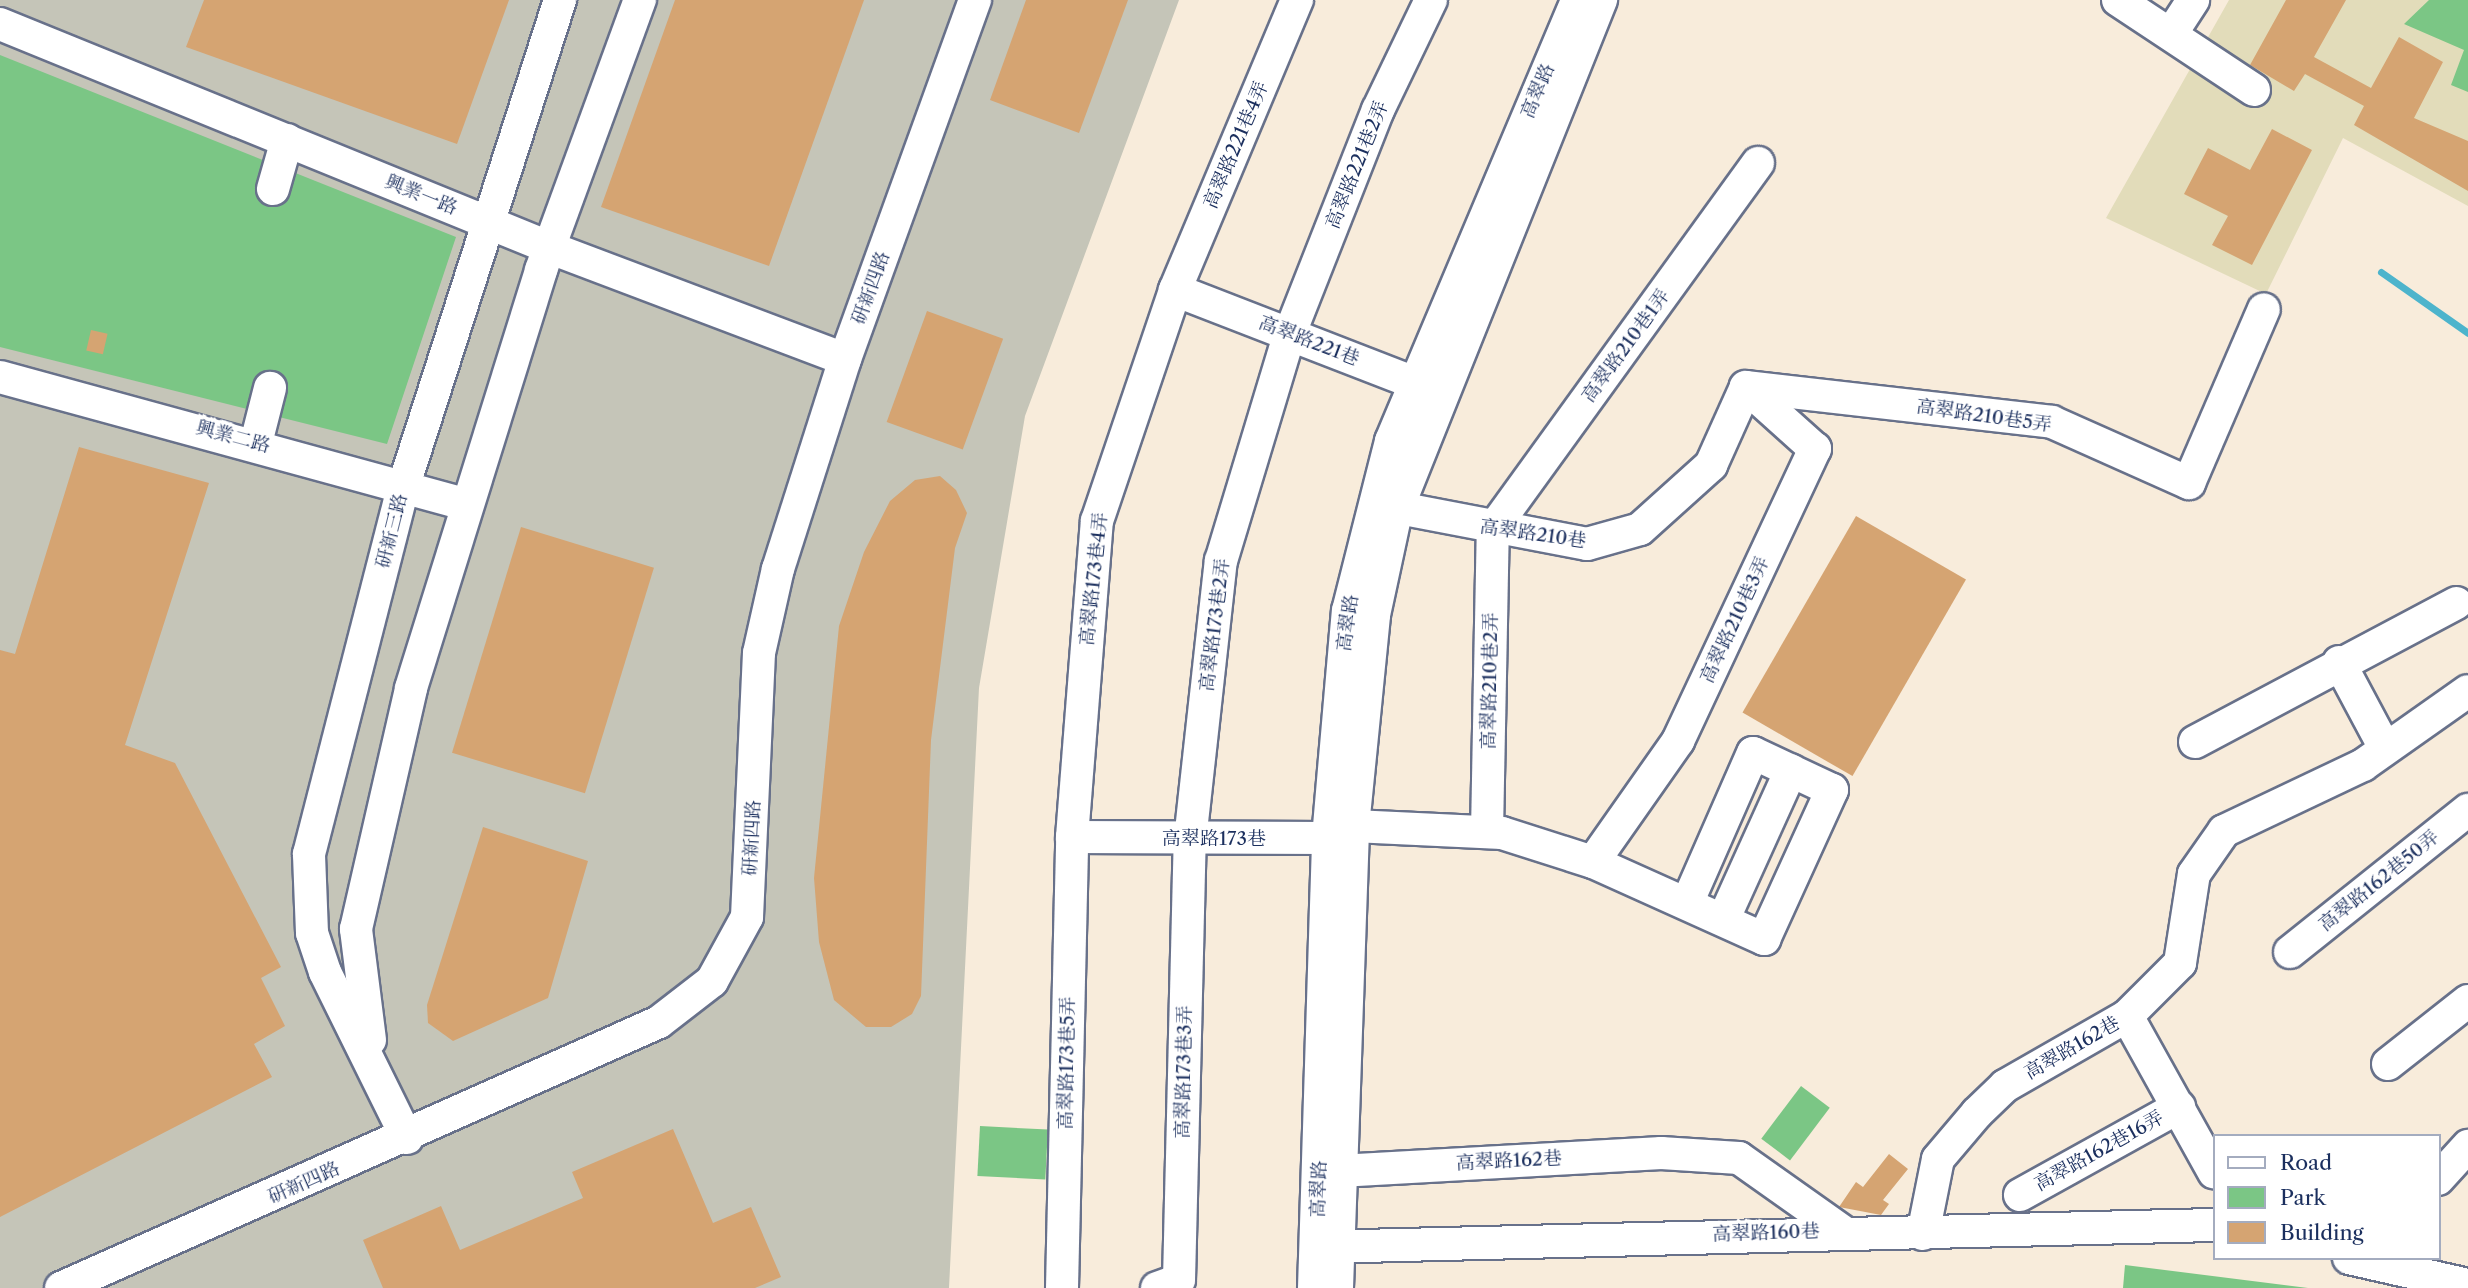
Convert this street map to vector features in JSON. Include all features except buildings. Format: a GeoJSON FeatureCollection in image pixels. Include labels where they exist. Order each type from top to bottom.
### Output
{"type":"FeatureCollection","features":[{"type":"Feature","properties":{"kind":"street","name":"研新三路"},"geometry":{"type":"LineString","coordinates":[[407,1138],[374,1062],[344,1013],[312,933],[309,854],[403,488],[560,0]]}},
{"type":"Feature","properties":{"kind":"street","name":"研新三路"},"geometry":{"type":"LineString","coordinates":[[374,1062],[356,929],[411,688],[464,504],[548,247],[640,0]]}},
{"type":"Feature","properties":{"kind":"street","name":"研新四路"},"geometry":{"type":"LineString","coordinates":[[61,1288],[407,1138],[659,1022],[712,981],[747,917],[759,653],[778,569],[845,359],[975,0]]}},
{"type":"Feature","properties":{"kind":"street","name":"高翠路221巷4弄"},"geometry":{"type":"LineString","coordinates":[[1175,290],[1297,0]]}},
{"type":"Feature","properties":{"kind":"street","name":"高翠路221巷2弄"},"geometry":{"type":"LineString","coordinates":[[1290,333],[1378,110],[1431,0]]}},
{"type":"Feature","properties":{"kind":"street","name":"高翠路"},"geometry":{"type":"LineString","coordinates":[[1337,1288],[1328,1247],[1341,832],[1374,615],[1384,507],[1577,0]]}},
{"type":"Feature","properties":{"kind":"street","name":"高翠路"},"geometry":{"type":"LineString","coordinates":[[1428,388],[1601,0]]}},
{"type":"Feature","properties":{"kind":"street"},"geometry":{"type":"LineString","coordinates":[[2118,0],[2173,31],[2254,90]]}},
{"type":"Feature","properties":{"kind":"street"},"geometry":{"type":"LineString","coordinates":[[2173,31],[2193,0]]}},
{"type":"Feature","properties":{"kind":"street","name":"興業一路"},"geometry":{"type":"LineString","coordinates":[[0,24],[548,247],[845,359]]}},
{"type":"Feature","properties":{"kind":"street"},"geometry":{"type":"LineString","coordinates":[[274,189],[287,140]]}},
{"type":"Feature","properties":{"kind":"street","name":"高翠路210巷1弄"},"geometry":{"type":"LineString","coordinates":[[1493,529],[1758,163]]}},
{"type":"Feature","properties":{"kind":"street","name":"高翠路221巷"},"geometry":{"type":"LineString","coordinates":[[1175,290],[1428,388]]}},
{"type":"Feature","properties":{"kind":"street","name":"高翠路173巷4弄"},"geometry":{"type":"LineString","coordinates":[[1072,837],[1097,521],[1175,290]]}},
{"type":"Feature","properties":{"kind":"street","name":"高翠路210巷5弄"},"geometry":{"type":"LineString","coordinates":[[1746,387],[2052,422],[2189,483],[2264,309]]}},
{"type":"Feature","properties":{"kind":"street","name":"高翠路173巷2弄"},"geometry":{"type":"LineString","coordinates":[[1190,841],[1222,561],[1290,333]]}},
{"type":"Feature","properties":{"kind":"street","name":"興業二路"},"geometry":{"type":"LineString","coordinates":[[0,377],[263,445],[464,504]]}},
{"type":"Feature","properties":{"kind":"street","name":"高翠路210巷"},"geometry":{"type":"LineString","coordinates":[[1384,507],[1587,544],[1640,529],[1711,465],[1746,387]]}},
{"type":"Feature","properties":{"kind":"street","name":"高翠路210巷3弄"},"geometry":{"type":"LineString","coordinates":[[1593,862],[1678,741],[1815,449],[1746,387]]}},
{"type":"Feature","properties":{"kind":"street"},"geometry":{"type":"LineString","coordinates":[[263,445],[278,391]]}},
{"type":"Feature","properties":{"kind":"street","name":"高翠路210巷2弄"},"geometry":{"type":"LineString","coordinates":[[1487,832],[1493,529]]}},
{"type":"Feature","properties":{"kind":"street"},"geometry":{"type":"LineString","coordinates":[[2195,743],[2339,662],[2456,603]]}},
{"type":"Feature","properties":{"kind":"street"},"geometry":{"type":"LineString","coordinates":[[2339,662],[2385,748]]}},
{"type":"Feature","properties":{"kind":"street","name":"高翠路162巷"},"geometry":{"type":"LineString","coordinates":[[1923,1234],[1938,1159],[1977,1113],[2005,1086],[2127,1016],[2179,963],[2194,874],[2224,831],[2363,765],[2468,691]]}},
{"type":"Feature","properties":{"kind":"street"},"geometry":{"type":"LineString","coordinates":[[1687,903],[1754,753],[1791,770],[1724,918]]}},
{"type":"Feature","properties":{"kind":"street","name":"高翠路173巷"},"geometry":{"type":"LineString","coordinates":[[1072,837],[1190,841],[1341,832],[1487,832],[1593,862],[1724,918],[1764,939],[1832,790],[1791,770]]}},
{"type":"Feature","properties":{"kind":"street","name":"高翠路162巷50弄"},"geometry":{"type":"LineString","coordinates":[[2290,952],[2468,810]]}},
{"type":"Feature","properties":{"kind":"street","name":"高翠路173巷5弄"},"geometry":{"type":"LineString","coordinates":[[1062,1288],[1072,837]]}},
{"type":"Feature","properties":{"kind":"street","name":"高翠路173巷3弄"},"geometry":{"type":"LineString","coordinates":[[1157,1288],[1179,1280],[1190,841]]}},
{"type":"Feature","properties":{"kind":"street"},"geometry":{"type":"LineString","coordinates":[[2388,1064],[2468,1001]]}},
{"type":"Feature","properties":{"kind":"street","name":"高翠路162巷16弄"},"geometry":{"type":"LineString","coordinates":[[2127,1016],[2212,1168]]}},
{"type":"Feature","properties":{"kind":"street","name":"高翠路162巷16弄"},"geometry":{"type":"LineString","coordinates":[[2020,1195],[2179,1107]]}},
{"type":"Feature","properties":{"kind":"street"},"geometry":{"type":"LineString","coordinates":[[2440,1177],[2468,1146]]}},
{"type":"Feature","properties":{"kind":"street","name":"高翠路162巷"},"geometry":{"type":"LineString","coordinates":[[1332,1172],[1661,1153],[1739,1158],[1842,1231]]}},
{"type":"Feature","properties":{"kind":"street","name":"高翠路160巷"},"geometry":{"type":"LineString","coordinates":[[1328,1247],[1842,1231],[1923,1234],[2212,1225]]}},
{"type":"Feature","properties":{"kind":"street","name":"高翠路"},"geometry":{"type":"LineString","coordinates":[[1314,1288],[1328,1247]]}},
{"type":"Feature","properties":{"kind":"street"},"geometry":{"type":"LineString","coordinates":[[2358,1260],[2468,1285]]}},
{"type":"Feature","properties":{"kind":"shaded area"},"geometry":{"type":"Polygon","coordinates":[[[0,0],[1179,0],[1025,416],[979,688],[949,1288],[0,1288],[0,0]]]}},
{"type":"Feature","properties":{"kind":"shaded area"},"geometry":{"type":"Polygon","coordinates":[[[2229,0],[2468,0],[2468,206],[2343,138],[2266,294],[2106,218],[2229,0]]]}},
{"type":"Feature","properties":{"kind":"green space"},"geometry":{"type":"Polygon","coordinates":[[[2429,0],[2468,0],[2468,92],[2451,85],[2464,50],[2404,24],[2429,0]]]}},
{"type":"Feature","properties":{"kind":"green space"},"geometry":{"type":"Polygon","coordinates":[[[0,55],[456,237],[387,444],[0,347],[0,55]]]}},
{"type":"Feature","properties":{"kind":"green space"},"geometry":{"type":"Polygon","coordinates":[[[1801,1086],[1830,1108],[1790,1160],[1761,1139],[1801,1086]]]}},
{"type":"Feature","properties":{"kind":"green space"},"geometry":{"type":"Polygon","coordinates":[[[980,1126],[1048,1130],[1045,1179],[977,1176],[980,1126]]]}},
{"type":"Feature","properties":{"kind":"green space"},"geometry":{"type":"Polygon","coordinates":[[[2125,1265],[2308,1288],[2123,1288],[2125,1265]]]}},
{"type":"Feature","properties":{"kind":"waterway"},"geometry":{"type":"LineString","coordinates":[[2381,272],[2468,333]]}}]}
